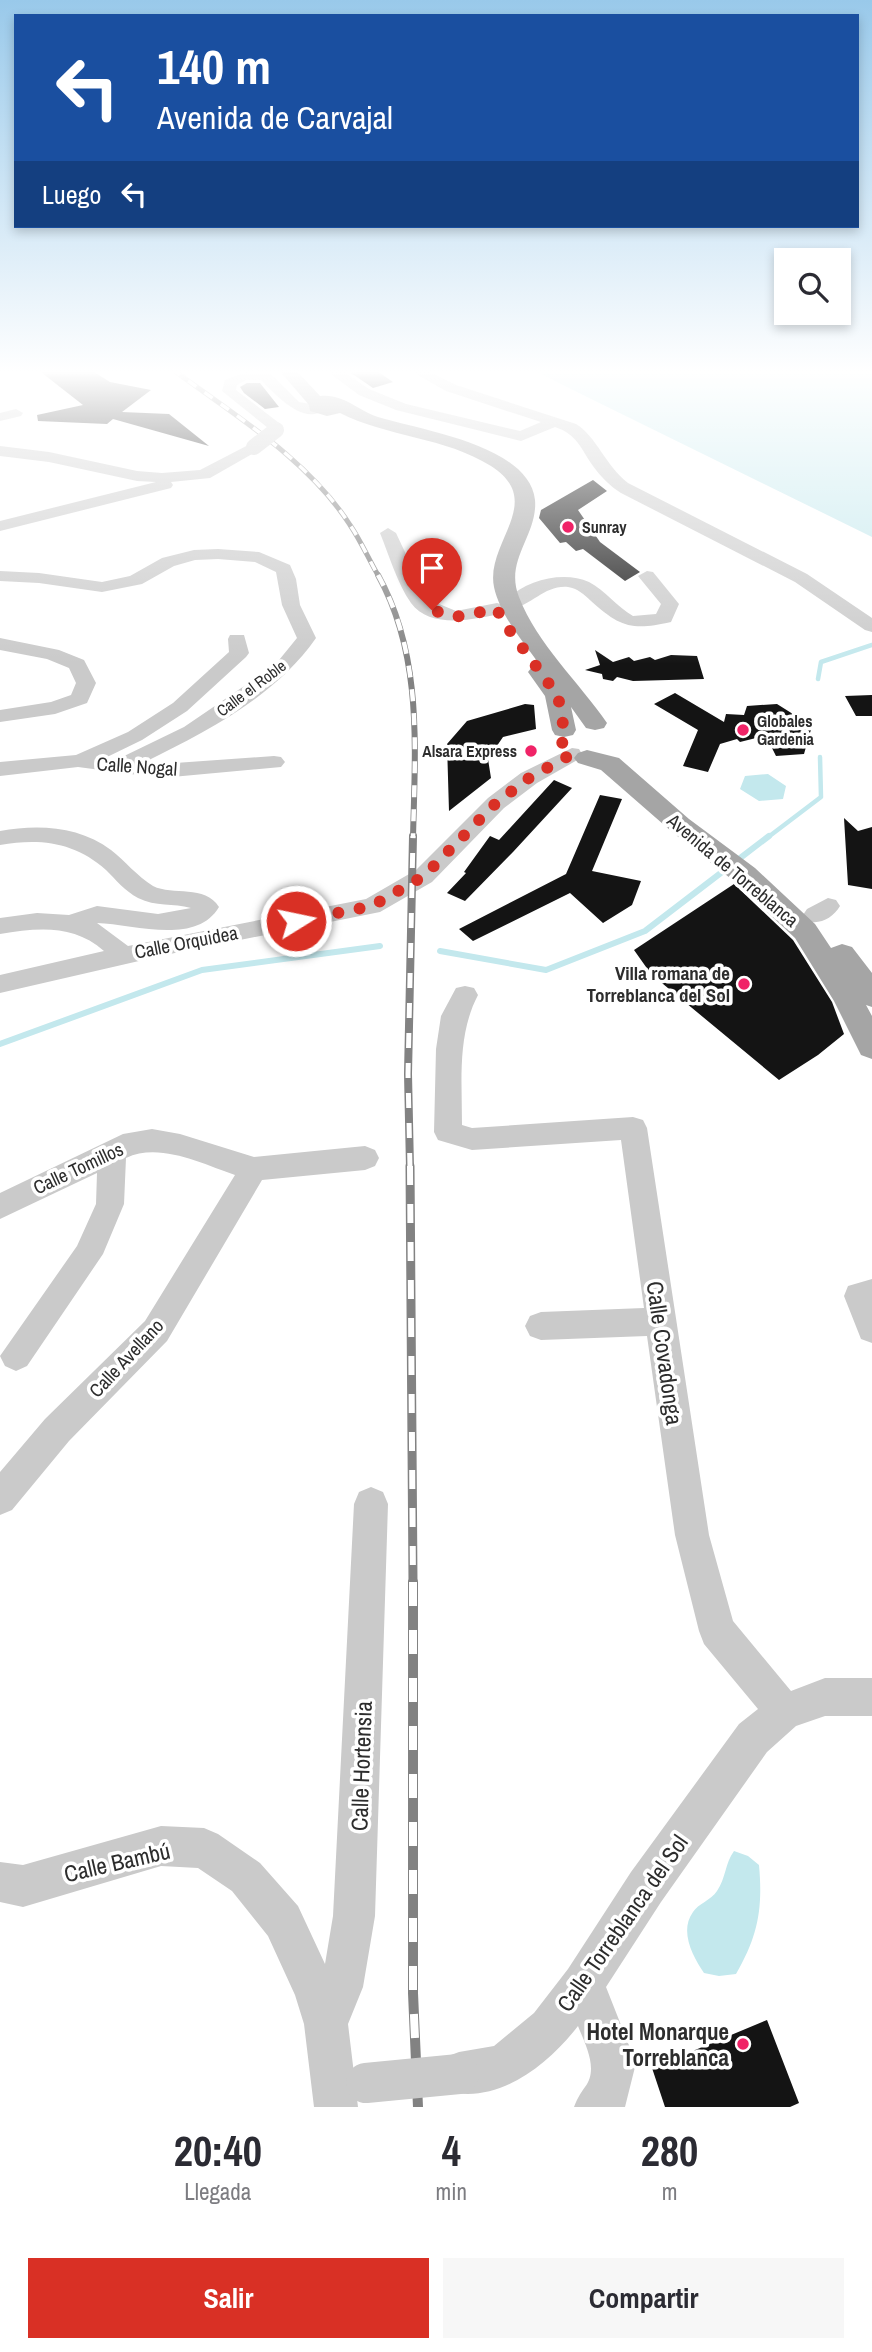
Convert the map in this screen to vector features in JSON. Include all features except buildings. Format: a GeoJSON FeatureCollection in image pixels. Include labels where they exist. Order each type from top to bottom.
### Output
{"type":"FeatureCollection","features":[{"type":"Feature","properties":{"kind":"main road"},"geometry":{"type":"LineString","coordinates":[[486,467],[495,472],[510,491],[510,515],[490,559],[488,586],[505,606],[502,620],[558,696],[564,730],[560,740],[580,756],[605,756],[612,737],[577,723],[564,730]]}},
{"type":"Feature","properties":{"kind":"main road","name":"Avenida de Torreblanca"},"geometry":{"type":"LineString","coordinates":[[505,606],[517,617],[612,737],[728,852]]}},
{"type":"Feature","properties":{"kind":"main road","name":"Avenida de Torreblanca"},"geometry":{"type":"LineString","coordinates":[[580,756],[610,764],[753,871],[821,911],[872,996]]}},
{"type":"Feature","properties":{"kind":"main road","name":"Avenida de Torreblanca"},"geometry":{"type":"LineString","coordinates":[[753,871],[805,931],[846,997],[872,1047]]}},
{"type":"Feature","properties":{"kind":"street"},"geometry":{"type":"LineString","coordinates":[[65,467],[162,478],[204,475]]}},
{"type":"Feature","properties":{"kind":"street"},"geometry":{"type":"LineString","coordinates":[[100,467],[137,476]]}},
{"type":"Feature","properties":{"kind":"street"},"geometry":{"type":"LineString","coordinates":[[0,526],[204,475],[218,467]]}},
{"type":"Feature","properties":{"kind":"street"},"geometry":{"type":"LineString","coordinates":[[601,467],[627,490],[801,578],[872,626]]}},
{"type":"Feature","properties":{"kind":"street"},"geometry":{"type":"LineString","coordinates":[[615,467],[630,485],[808,573],[872,615]]}},
{"type":"Feature","properties":{"kind":"street"},"geometry":{"type":"LineString","coordinates":[[388,533],[419,602],[432,610],[455,617],[505,606],[548,583],[567,581],[591,589],[608,609],[621,619],[651,623],[664,618],[670,604],[647,576]]}},
{"type":"Feature","properties":{"kind":"street","name":"Calle el Roble"},"geometry":{"type":"LineString","coordinates":[[0,576],[39,578],[102,587],[136,580],[169,562],[194,555],[218,554],[259,557],[284,569],[290,586],[290,604],[302,621],[307,638],[282,669],[191,731],[123,765]]}},
{"type":"Feature","properties":{"kind":"street"},"geometry":{"type":"LineString","coordinates":[[78,761],[135,736],[180,707],[239,653],[237,639]]}},
{"type":"Feature","properties":{"kind":"street"},"geometry":{"type":"LineString","coordinates":[[0,644],[52,654],[77,664],[86,683],[80,699],[55,708],[0,716]]}},
{"type":"Feature","properties":{"kind":"street","name":"Calle Orquidea"},"geometry":{"type":"LineString","coordinates":[[0,984],[123,955],[372,906],[424,876],[496,803],[529,778],[580,756]]}},
{"type":"Feature","properties":{"kind":"street","name":"Calle Nogal"},"geometry":{"type":"LineString","coordinates":[[0,769],[78,761],[162,771],[274,762]]}},
{"type":"Feature","properties":{"kind":"street"},"geometry":{"type":"LineString","coordinates":[[0,838],[23,833],[58,834],[79,841],[110,861],[133,884],[152,895],[195,898],[207,907],[195,918],[158,922],[97,914],[69,923]]}},
{"type":"Feature","properties":{"kind":"street"},"geometry":{"type":"LineString","coordinates":[[0,926],[35,920],[69,923],[96,932],[123,955]]}},
{"type":"Feature","properties":{"kind":"street","name":"Calle Covadonga"},"geometry":{"type":"LineString","coordinates":[[465,995],[454,1016],[449,1049],[448,1132],[472,1139],[633,1128],[692,1535],[717,1631],[784,1712]]}},
{"type":"Feature","properties":{"kind":"street","name":"Calle Tomillos"},"geometry":{"type":"LineString","coordinates":[[0,1207],[133,1142],[152,1140],[180,1145],[254,1169],[365,1158]]}},
{"type":"Feature","properties":{"kind":"street"},"geometry":{"type":"LineString","coordinates":[[16,1356],[88,1254],[110,1204],[112,1153]]}},
{"type":"Feature","properties":{"kind":"street","name":"Calle Avellano"},"geometry":{"type":"LineString","coordinates":[[0,1498],[57,1430],[156,1331],[254,1169]]}},
{"type":"Feature","properties":{"kind":"street"},"geometry":{"type":"LineString","coordinates":[[865,1294],[872,1329]]}},
{"type":"Feature","properties":{"kind":"street"},"geometry":{"type":"LineString","coordinates":[[541,1326],[661,1321]]}},
{"type":"Feature","properties":{"kind":"street","name":"Calle Hortensia"},"geometry":{"type":"LineString","coordinates":[[326,2024],[342,1987],[354,1916],[371,1504]]}},
{"type":"Feature","properties":{"kind":"street","name":"Calle Torreblanca del Sol"},"geometry":{"type":"LineString","coordinates":[[345,2092],[504,2067],[549,2028],[583,1984],[646,1888],[753,1738],[784,1712],[825,1697],[872,1697]]}},
{"type":"Feature","properties":{"kind":"street","name":"Calle Bambú"},"geometry":{"type":"LineString","coordinates":[[0,1882],[23,1886],[161,1846],[204,1848],[246,1877],[283,1921],[315,1991],[345,2092]]}},
{"type":"Feature","properties":{"kind":"street"},"geometry":{"type":"LineString","coordinates":[[583,1984],[614,2063],[606,2099],[596,2107]]}},
{"type":"Feature","properties":{"kind":"water"},"geometry":{"type":"Polygon","coordinates":[[[730,467],[872,467],[872,537],[730,467]]]}},
{"type":"Feature","properties":{"kind":"water"},"geometry":{"type":"Polygon","coordinates":[[[768,774],[786,786],[783,799],[759,801],[740,789],[745,776],[768,774]]]}},
{"type":"Feature","properties":{"kind":"water"},"geometry":{"type":"Polygon","coordinates":[[[734,1851],[748,1856],[759,1865],[759,1909],[754,1934],[736,1974],[719,1976],[704,1973],[700,1967],[689,1944],[687,1927],[695,1909],[717,1891],[734,1851]]]}},
{"type":"Feature","properties":{"kind":"waterway"},"geometry":{"type":"LineString","coordinates":[[818,679],[821,662],[872,645]]}},
{"type":"Feature","properties":{"kind":"waterway"},"geometry":{"type":"LineString","coordinates":[[767,838],[821,797],[820,757]]}},
{"type":"Feature","properties":{"kind":"waterway"},"geometry":{"type":"LineString","coordinates":[[735,862],[769,836]]}},
{"type":"Feature","properties":{"kind":"waterway"},"geometry":{"type":"LineString","coordinates":[[440,951],[546,970],[645,931],[726,869]]}},
{"type":"Feature","properties":{"kind":"waterway"},"geometry":{"type":"LineString","coordinates":[[0,1044],[202,970],[380,946]]}},
{"type":"Feature","properties":{"kind":"railway"},"geometry":{"type":"LineString","coordinates":[[301,467],[333,501],[358,537],[379,576]]}},
{"type":"Feature","properties":{"kind":"railway"},"geometry":{"type":"LineString","coordinates":[[379,576],[393,606],[409,670],[415,737],[413,838]]}},
{"type":"Feature","properties":{"kind":"railway"},"geometry":{"type":"LineString","coordinates":[[410,1168],[408,1074],[413,836]]}},
{"type":"Feature","properties":{"kind":"railway"},"geometry":{"type":"LineString","coordinates":[[410,1166],[413,1583]]}},
{"type":"Feature","properties":{"kind":"railway"},"geometry":{"type":"LineString","coordinates":[[413,1583],[413,1993],[418,2107]]}},
{"type":"Feature","properties":{"kind":"place","name":"Sunray"},"geometry":{"type":"Point","coordinates":[568,527]}},
{"type":"Feature","properties":{"kind":"place","name":"Globales Gardenia"},"geometry":{"type":"Point","coordinates":[743,730]}},
{"type":"Feature","properties":{"kind":"place","name":"Alsara Express"},"geometry":{"type":"Point","coordinates":[531,751]}},
{"type":"Feature","properties":{"kind":"place","name":"Villa romana de Torreblanca del Sol"},"geometry":{"type":"Point","coordinates":[744,984]}},
{"type":"Feature","properties":{"kind":"place","name":"Hotel Monarque Torreblanca"},"geometry":{"type":"Point","coordinates":[743,2044]}},
{"type":"Feature","properties":{"kind":"route"},"geometry":{"type":"LineString","coordinates":[[296,921],[372,906],[424,876],[452,851],[496,803],[529,778],[572,754],[560,740],[564,730],[558,696],[502,620],[497,609],[455,617],[432,610]]}}]}
